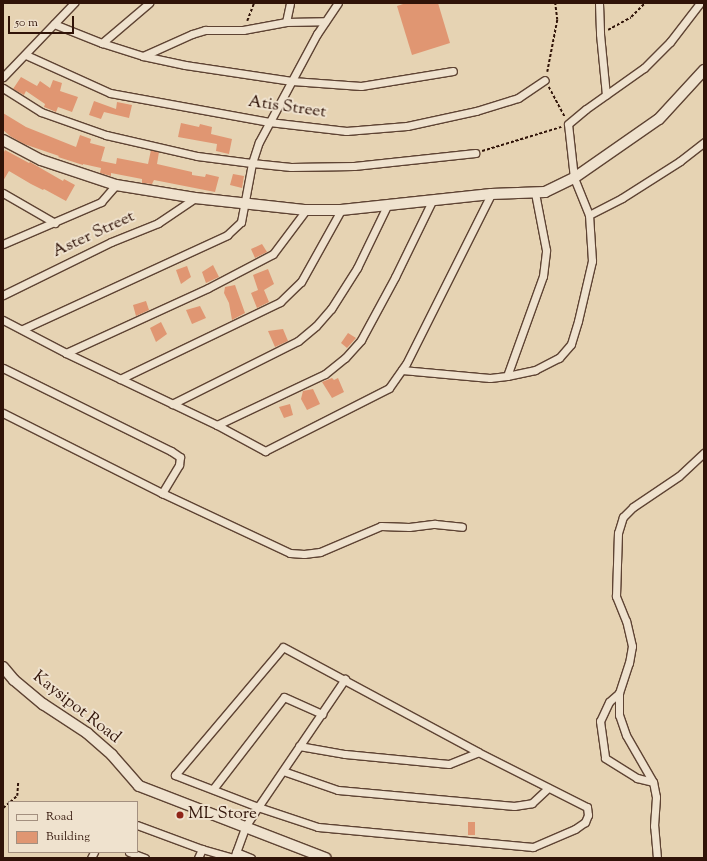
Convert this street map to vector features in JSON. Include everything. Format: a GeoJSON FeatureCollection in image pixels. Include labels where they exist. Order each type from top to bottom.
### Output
{"type":"FeatureCollection","features":[{"type":"Feature","properties":{"kind":"street"},"geometry":{"type":"LineString","coordinates":[[3,78],[74,3]]}},
{"type":"Feature","properties":{"kind":"street"},"geometry":{"type":"LineString","coordinates":[[102,44],[149,3]]}},
{"type":"Feature","properties":{"kind":"street"},"geometry":{"type":"LineString","coordinates":[[286,22],[290,3]]}},
{"type":"Feature","properties":{"kind":"street"},"geometry":{"type":"LineString","coordinates":[[22,329],[227,235],[241,222],[246,204],[252,163],[259,142],[325,20],[338,3]]}},
{"type":"Feature","properties":{"kind":"street"},"geometry":{"type":"LineString","coordinates":[[599,3],[600,34],[606,95]]}},
{"type":"Feature","properties":{"kind":"street"},"geometry":{"type":"LineString","coordinates":[[402,370],[490,378],[507,376],[535,370],[559,358],[571,344],[592,261],[589,215],[574,178],[568,124],[586,109],[644,68],[670,42],[700,3]]}},
{"type":"Feature","properties":{"kind":"street"},"geometry":{"type":"LineString","coordinates":[[143,56],[192,34],[205,30],[243,30],[286,22],[325,20]]}},
{"type":"Feature","properties":{"kind":"street"},"geometry":{"type":"LineString","coordinates":[[54,24],[102,44],[143,56],[184,65],[292,81],[361,86],[453,71]]}},
{"type":"Feature","properties":{"kind":"street","name":"Atis Street"},"geometry":{"type":"LineString","coordinates":[[26,55],[110,93],[269,122],[346,131],[407,126],[476,111],[518,98],[545,80]]}},
{"type":"Feature","properties":{"kind":"street"},"geometry":{"type":"LineString","coordinates":[[3,140],[41,160],[116,185],[195,198],[306,210],[341,210],[433,199],[491,194],[535,193],[545,192],[574,178],[659,119],[704,70]]}},
{"type":"Feature","properties":{"kind":"street"},"geometry":{"type":"LineString","coordinates":[[3,88],[41,112],[106,135],[197,156],[291,167],[354,166],[475,153]]}},
{"type":"Feature","properties":{"kind":"street"},"geometry":{"type":"LineString","coordinates":[[589,215],[622,198],[680,161],[704,142]]}},
{"type":"Feature","properties":{"kind":"street"},"geometry":{"type":"LineString","coordinates":[[3,244],[101,202],[116,185]]}},
{"type":"Feature","properties":{"kind":"street"},"geometry":{"type":"LineString","coordinates":[[507,376],[543,276],[546,250],[535,193]]}},
{"type":"Feature","properties":{"kind":"street"},"geometry":{"type":"LineString","coordinates":[[3,194],[55,223]]}},
{"type":"Feature","properties":{"kind":"street"},"geometry":{"type":"LineString","coordinates":[[3,320],[217,425],[265,451],[389,388],[402,370],[491,194]]}},
{"type":"Feature","properties":{"kind":"street","name":"Aster Street"},"geometry":{"type":"LineString","coordinates":[[3,295],[111,242],[158,223],[195,198]]}},
{"type":"Feature","properties":{"kind":"street"},"geometry":{"type":"LineString","coordinates":[[217,425],[325,374],[345,358],[361,340],[395,278],[433,199]]}},
{"type":"Feature","properties":{"kind":"street"},"geometry":{"type":"LineString","coordinates":[[172,404],[298,341],[316,326],[331,309],[357,268],[388,204]]}},
{"type":"Feature","properties":{"kind":"street"},"geometry":{"type":"LineString","coordinates":[[66,352],[208,288],[273,254],[306,210]]}},
{"type":"Feature","properties":{"kind":"street"},"geometry":{"type":"LineString","coordinates":[[120,378],[280,302],[301,282],[341,210]]}},
{"type":"Feature","properties":{"kind":"street"},"geometry":{"type":"LineString","coordinates":[[3,368],[171,451],[180,457],[179,465],[162,493]]}},
{"type":"Feature","properties":{"kind":"street"},"geometry":{"type":"LineString","coordinates":[[3,413],[162,493],[290,553],[304,554],[320,552],[381,526],[409,527],[435,524],[462,527]]}},
{"type":"Feature","properties":{"kind":"street"},"geometry":{"type":"LineString","coordinates":[[657,858],[654,826],[656,797],[653,782],[626,735],[619,715],[619,693],[629,663],[632,646],[626,622],[616,596],[618,533],[623,517],[633,507],[679,476],[704,453]]}},
{"type":"Feature","properties":{"kind":"street"},"geometry":{"type":"LineString","coordinates":[[283,647],[345,679],[478,752],[587,807],[588,815],[584,822],[575,829],[533,847],[318,827],[258,807],[174,775],[283,647]]}},
{"type":"Feature","properties":{"kind":"street","name":"Kaysipot Road"},"geometry":{"type":"LineString","coordinates":[[3,667],[14,680],[43,704],[87,733],[112,755],[139,786],[326,858]]}},
{"type":"Feature","properties":{"kind":"street"},"geometry":{"type":"LineString","coordinates":[[234,856],[245,827],[345,679]]}},
{"type":"Feature","properties":{"kind":"street"},"geometry":{"type":"LineString","coordinates":[[619,693],[609,702],[600,721],[605,758],[637,778],[653,782]]}},
{"type":"Feature","properties":{"kind":"street"},"geometry":{"type":"LineString","coordinates":[[213,789],[284,697],[322,714]]}},
{"type":"Feature","properties":{"kind":"street"},"geometry":{"type":"LineString","coordinates":[[299,746],[345,754],[449,764],[478,752]]}},
{"type":"Feature","properties":{"kind":"street"},"geometry":{"type":"LineString","coordinates":[[283,771],[338,790],[514,806],[532,803],[548,788]]}},
{"type":"Feature","properties":{"kind":"street"},"geometry":{"type":"LineString","coordinates":[[138,825],[202,849],[251,858]]}},
{"type":"Feature","properties":{"kind":"street"},"geometry":{"type":"LineString","coordinates":[[198,858],[202,849]]}},
{"type":"Feature","properties":{"kind":"street"},"geometry":{"type":"LineString","coordinates":[[132,853],[145,858]]}},
{"type":"Feature","properties":{"kind":"path"},"geometry":{"type":"LineString","coordinates":[[243,30],[254,3]]}},
{"type":"Feature","properties":{"kind":"path"},"geometry":{"type":"LineString","coordinates":[[475,153],[568,124],[545,80],[557,20],[555,3]]}},
{"type":"Feature","properties":{"kind":"path"},"geometry":{"type":"LineString","coordinates":[[600,34],[615,28],[631,17],[645,3]]}},
{"type":"Feature","properties":{"kind":"path"},"geometry":{"type":"LineString","coordinates":[[12,801],[17,796],[18,783]]}},
{"type":"Feature","properties":{"kind":"building"},"geometry":{"type":"Polygon","coordinates":[[[406,3],[438,3],[450,43],[412,55],[397,6],[406,3]]]}},
{"type":"Feature","properties":{"kind":"building"},"geometry":{"type":"Polygon","coordinates":[[[21,77],[37,86],[40,81],[50,88],[53,80],[62,83],[60,91],[78,97],[72,112],[58,107],[56,112],[44,107],[45,104],[26,91],[24,95],[13,89],[21,77]]]}},
{"type":"Feature","properties":{"kind":"building"},"geometry":{"type":"Polygon","coordinates":[[[94,101],[116,109],[117,102],[132,105],[129,118],[104,112],[101,119],[89,115],[94,101]]]}},
{"type":"Feature","properties":{"kind":"building"},"geometry":{"type":"Polygon","coordinates":[[[3,113],[26,127],[76,147],[80,135],[91,139],[90,143],[105,147],[101,161],[116,164],[117,158],[148,164],[151,150],[159,152],[157,164],[192,172],[192,175],[205,177],[206,174],[219,177],[215,192],[154,180],[152,184],[142,183],[142,179],[111,173],[111,176],[100,173],[101,168],[83,165],[58,157],[59,156],[24,144],[10,136],[3,130],[3,113]]]}},
{"type":"Feature","properties":{"kind":"building"},"geometry":{"type":"Polygon","coordinates":[[[181,123],[199,127],[200,124],[212,127],[211,134],[232,139],[229,154],[216,151],[217,144],[178,137],[181,123]]]}},
{"type":"Feature","properties":{"kind":"building"},"geometry":{"type":"Polygon","coordinates":[[[5,150],[29,163],[30,162],[63,181],[64,179],[75,185],[66,201],[31,184],[9,171],[3,181],[3,154],[5,150]]]}},
{"type":"Feature","properties":{"kind":"building"},"geometry":{"type":"Polygon","coordinates":[[[233,174],[244,176],[242,188],[230,185],[233,174]]]}},
{"type":"Feature","properties":{"kind":"building"},"geometry":{"type":"Polygon","coordinates":[[[262,244],[267,252],[255,258],[251,249],[262,244]]]}},
{"type":"Feature","properties":{"kind":"building"},"geometry":{"type":"Polygon","coordinates":[[[213,265],[219,277],[206,283],[202,272],[213,265]]]}},
{"type":"Feature","properties":{"kind":"building"},"geometry":{"type":"Polygon","coordinates":[[[187,266],[191,277],[181,284],[176,270],[187,266]]]}},
{"type":"Feature","properties":{"kind":"building"},"geometry":{"type":"Polygon","coordinates":[[[268,269],[274,284],[264,290],[269,302],[257,308],[251,293],[258,290],[253,275],[268,269]]]}},
{"type":"Feature","properties":{"kind":"building"},"geometry":{"type":"Polygon","coordinates":[[[235,285],[245,313],[232,320],[229,303],[224,293],[225,287],[235,285]]]}},
{"type":"Feature","properties":{"kind":"building"},"geometry":{"type":"Polygon","coordinates":[[[146,301],[149,310],[136,316],[133,305],[146,301]]]}},
{"type":"Feature","properties":{"kind":"building"},"geometry":{"type":"Polygon","coordinates":[[[200,306],[206,318],[192,324],[186,310],[200,306]]]}},
{"type":"Feature","properties":{"kind":"building"},"geometry":{"type":"Polygon","coordinates":[[[161,322],[167,334],[156,342],[150,328],[161,322]]]}},
{"type":"Feature","properties":{"kind":"building"},"geometry":{"type":"Polygon","coordinates":[[[283,329],[288,341],[275,347],[268,331],[283,329]]]}},
{"type":"Feature","properties":{"kind":"building"},"geometry":{"type":"Polygon","coordinates":[[[348,333],[356,338],[347,348],[341,343],[348,333]]]}},
{"type":"Feature","properties":{"kind":"building"},"geometry":{"type":"Polygon","coordinates":[[[332,378],[334,380],[338,378],[344,392],[332,398],[322,382],[332,378]]]}},
{"type":"Feature","properties":{"kind":"building"},"geometry":{"type":"Polygon","coordinates":[[[313,389],[320,404],[307,410],[301,399],[303,391],[313,389]]]}},
{"type":"Feature","properties":{"kind":"building"},"geometry":{"type":"Polygon","coordinates":[[[290,404],[293,415],[284,418],[279,407],[290,404]]]}},
{"type":"Feature","properties":{"kind":"building"},"geometry":{"type":"Polygon","coordinates":[[[468,822],[475,822],[475,835],[468,835],[468,822]]]}},
{"type":"Feature","properties":{"kind":"place","name":"ML Store"},"geometry":{"type":"Point","coordinates":[180,815]}}]}
